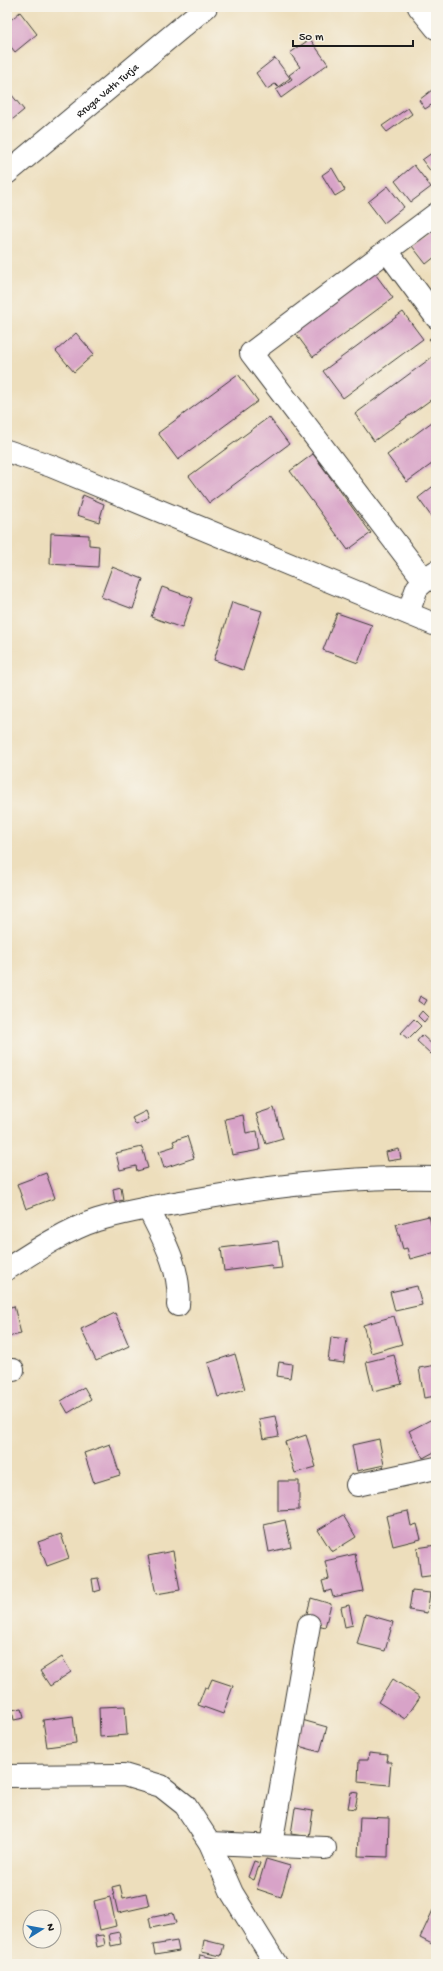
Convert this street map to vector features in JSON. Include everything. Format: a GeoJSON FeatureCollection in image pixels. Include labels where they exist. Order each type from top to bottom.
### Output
{"type":"FeatureCollection","features":[{"type":"Feature","properties":{"kind":"street","name":"Rruga Vath Turja"},"geometry":{"type":"LineString","coordinates":[[7,173],[206,7]]}},
{"type":"Feature","properties":{"kind":"street"},"geometry":{"type":"LineString","coordinates":[[419,7],[436,28]]}},
{"type":"Feature","properties":{"kind":"street"},"geometry":{"type":"LineString","coordinates":[[408,613],[417,588],[430,576],[251,353],[436,214]]}},
{"type":"Feature","properties":{"kind":"street"},"geometry":{"type":"LineString","coordinates":[[387,251],[436,317]]}},
{"type":"Feature","properties":{"kind":"street"},"geometry":{"type":"LineString","coordinates":[[7,451],[51,466],[436,625]]}},
{"type":"Feature","properties":{"kind":"street"},"geometry":{"type":"LineString","coordinates":[[7,1269],[43,1246],[96,1220],[148,1208],[264,1187],[305,1182],[403,1177],[436,1178]]}},
{"type":"Feature","properties":{"kind":"street"},"geometry":{"type":"LineString","coordinates":[[148,1208],[174,1267],[180,1290],[178,1305]]}},
{"type":"Feature","properties":{"kind":"street"},"geometry":{"type":"LineString","coordinates":[[357,1485],[436,1468]]}},
{"type":"Feature","properties":{"kind":"street"},"geometry":{"type":"LineString","coordinates":[[271,1846],[309,1625]]}},
{"type":"Feature","properties":{"kind":"street"},"geometry":{"type":"LineString","coordinates":[[7,1776],[124,1775],[161,1786],[186,1805],[210,1843],[232,1893],[276,1964]]}},
{"type":"Feature","properties":{"kind":"street"},"geometry":{"type":"LineString","coordinates":[[210,1843],[325,1848]]}},
{"type":"Feature","properties":{"kind":"building"},"geometry":{"type":"Polygon","coordinates":[[[20,12],[37,34],[15,52],[7,42],[7,23],[20,12]]]}},
{"type":"Feature","properties":{"kind":"building"},"geometry":{"type":"Polygon","coordinates":[[[310,39],[328,64],[281,98],[276,90],[292,79],[289,75],[300,67],[290,53],[310,39]]]}},
{"type":"Feature","properties":{"kind":"building"},"geometry":{"type":"Polygon","coordinates":[[[275,58],[290,78],[278,87],[275,84],[267,89],[256,73],[275,58]]]}},
{"type":"Feature","properties":{"kind":"building"},"geometry":{"type":"Polygon","coordinates":[[[7,89],[24,110],[7,124],[7,89]]]}},
{"type":"Feature","properties":{"kind":"building"},"geometry":{"type":"Polygon","coordinates":[[[432,90],[436,95],[436,102],[425,109],[419,100],[432,90]]]}},
{"type":"Feature","properties":{"kind":"building"},"geometry":{"type":"Polygon","coordinates":[[[408,108],[412,114],[387,132],[382,126],[408,108]]]}},
{"type":"Feature","properties":{"kind":"building"},"geometry":{"type":"Polygon","coordinates":[[[436,150],[436,178],[422,160],[436,150]]]}},
{"type":"Feature","properties":{"kind":"building"},"geometry":{"type":"Polygon","coordinates":[[[414,165],[431,187],[411,202],[395,181],[414,165]]]}},
{"type":"Feature","properties":{"kind":"building"},"geometry":{"type":"Polygon","coordinates":[[[332,168],[345,190],[335,196],[322,175],[332,168]]]}},
{"type":"Feature","properties":{"kind":"building"},"geometry":{"type":"Polygon","coordinates":[[[388,186],[404,207],[384,223],[368,202],[388,186]]]}},
{"type":"Feature","properties":{"kind":"building"},"geometry":{"type":"Polygon","coordinates":[[[436,228],[436,256],[426,264],[412,246],[436,228]]]}},
{"type":"Feature","properties":{"kind":"building"},"geometry":{"type":"Polygon","coordinates":[[[373,271],[393,298],[313,357],[293,330],[373,271]]]}},
{"type":"Feature","properties":{"kind":"building"},"geometry":{"type":"Polygon","coordinates":[[[403,312],[423,339],[343,398],[323,371],[403,312]]]}},
{"type":"Feature","properties":{"kind":"building"},"geometry":{"type":"Polygon","coordinates":[[[76,333],[94,354],[74,372],[56,351],[76,333]]]}},
{"type":"Feature","properties":{"kind":"building"},"geometry":{"type":"Polygon","coordinates":[[[436,333],[436,347],[429,339],[436,333]]]}},
{"type":"Feature","properties":{"kind":"building"},"geometry":{"type":"Polygon","coordinates":[[[435,355],[436,396],[374,441],[355,414],[435,355]]]}},
{"type":"Feature","properties":{"kind":"building"},"geometry":{"type":"Polygon","coordinates":[[[238,374],[258,401],[178,460],[158,433],[238,374]]]}},
{"type":"Feature","properties":{"kind":"building"},"geometry":{"type":"Polygon","coordinates":[[[269,417],[289,444],[209,503],[189,476],[269,417]]]}},
{"type":"Feature","properties":{"kind":"building"},"geometry":{"type":"Polygon","coordinates":[[[436,419],[436,461],[407,482],[387,455],[436,419]]]}},
{"type":"Feature","properties":{"kind":"building"},"geometry":{"type":"Polygon","coordinates":[[[313,454],[371,533],[348,550],[290,471],[313,454]]]}},
{"type":"Feature","properties":{"kind":"building"},"geometry":{"type":"Polygon","coordinates":[[[436,484],[436,523],[418,498],[436,484]]]}},
{"type":"Feature","properties":{"kind":"building"},"geometry":{"type":"Polygon","coordinates":[[[83,495],[104,504],[99,522],[77,515],[83,495]]]}},
{"type":"Feature","properties":{"kind":"building"},"geometry":{"type":"Polygon","coordinates":[[[51,533],[89,535],[89,545],[99,546],[98,567],[50,564],[51,533]]]}},
{"type":"Feature","properties":{"kind":"building"},"geometry":{"type":"Polygon","coordinates":[[[112,567],[143,579],[133,609],[101,597],[112,567]]]}},
{"type":"Feature","properties":{"kind":"building"},"geometry":{"type":"Polygon","coordinates":[[[162,587],[193,598],[182,628],[151,617],[162,587]]]}},
{"type":"Feature","properties":{"kind":"building"},"geometry":{"type":"Polygon","coordinates":[[[232,602],[262,611],[243,670],[214,660],[232,602]]]}},
{"type":"Feature","properties":{"kind":"building"},"geometry":{"type":"Polygon","coordinates":[[[337,613],[372,625],[358,663],[323,650],[337,613]]]}},
{"type":"Feature","properties":{"kind":"building"},"geometry":{"type":"Polygon","coordinates":[[[420,996],[427,1000],[424,1005],[418,1001],[420,996]]]}},
{"type":"Feature","properties":{"kind":"building"},"geometry":{"type":"Polygon","coordinates":[[[422,1011],[428,1017],[424,1022],[418,1016],[422,1011]]]}},
{"type":"Feature","properties":{"kind":"building"},"geometry":{"type":"Polygon","coordinates":[[[414,1019],[421,1026],[408,1039],[401,1033],[414,1019]]]}},
{"type":"Feature","properties":{"kind":"building"},"geometry":{"type":"Polygon","coordinates":[[[422,1035],[436,1048],[431,1054],[417,1041],[422,1035]]]}},
{"type":"Feature","properties":{"kind":"building"},"geometry":{"type":"Polygon","coordinates":[[[274,1108],[283,1139],[266,1144],[256,1114],[274,1108]]]}},
{"type":"Feature","properties":{"kind":"building"},"geometry":{"type":"Polygon","coordinates":[[[146,1111],[149,1119],[136,1125],[132,1118],[146,1111]]]}},
{"type":"Feature","properties":{"kind":"building"},"geometry":{"type":"Polygon","coordinates":[[[243,1115],[246,1133],[257,1131],[260,1150],[232,1155],[225,1119],[243,1115]]]}},
{"type":"Feature","properties":{"kind":"building"},"geometry":{"type":"Polygon","coordinates":[[[187,1136],[194,1158],[164,1168],[159,1151],[175,1146],[173,1141],[187,1136]]]}},
{"type":"Feature","properties":{"kind":"building"},"geometry":{"type":"Polygon","coordinates":[[[142,1147],[148,1168],[137,1171],[136,1166],[120,1170],[116,1153],[142,1147]]]}},
{"type":"Feature","properties":{"kind":"building"},"geometry":{"type":"Polygon","coordinates":[[[399,1149],[401,1159],[388,1161],[386,1152],[399,1149]]]}},
{"type":"Feature","properties":{"kind":"building"},"geometry":{"type":"Polygon","coordinates":[[[46,1173],[55,1198],[26,1209],[17,1184],[46,1173]]]}},
{"type":"Feature","properties":{"kind":"building"},"geometry":{"type":"Polygon","coordinates":[[[121,1187],[123,1200],[115,1202],[113,1189],[121,1187]]]}},
{"type":"Feature","properties":{"kind":"building"},"geometry":{"type":"Polygon","coordinates":[[[429,1216],[436,1243],[436,1252],[410,1259],[407,1248],[403,1249],[396,1224],[429,1216]]]}},
{"type":"Feature","properties":{"kind":"building"},"geometry":{"type":"Polygon","coordinates":[[[278,1241],[282,1268],[272,1269],[271,1265],[224,1271],[221,1248],[278,1241]]]}},
{"type":"Feature","properties":{"kind":"building"},"geometry":{"type":"Polygon","coordinates":[[[417,1286],[422,1305],[395,1311],[390,1292],[417,1286]]]}},
{"type":"Feature","properties":{"kind":"building"},"geometry":{"type":"Polygon","coordinates":[[[14,1306],[21,1334],[7,1337],[7,1308],[14,1306]]]}},
{"type":"Feature","properties":{"kind":"building"},"geometry":{"type":"Polygon","coordinates":[[[115,1313],[129,1346],[96,1361],[81,1329],[115,1313]]]}},
{"type":"Feature","properties":{"kind":"building"},"geometry":{"type":"Polygon","coordinates":[[[394,1316],[402,1344],[371,1353],[363,1325],[394,1316]]]}},
{"type":"Feature","properties":{"kind":"building"},"geometry":{"type":"Polygon","coordinates":[[[331,1337],[347,1339],[344,1363],[328,1361],[331,1337]]]}},
{"type":"Feature","properties":{"kind":"building"},"geometry":{"type":"Polygon","coordinates":[[[235,1354],[245,1389],[218,1397],[208,1363],[235,1354]]]}},
{"type":"Feature","properties":{"kind":"building"},"geometry":{"type":"Polygon","coordinates":[[[394,1355],[402,1384],[373,1391],[366,1362],[394,1355]]]}},
{"type":"Feature","properties":{"kind":"building"},"geometry":{"type":"Polygon","coordinates":[[[279,1362],[292,1364],[290,1378],[277,1376],[279,1362]]]}},
{"type":"Feature","properties":{"kind":"building"},"geometry":{"type":"Polygon","coordinates":[[[436,1365],[436,1396],[424,1398],[419,1368],[436,1365]]]}},
{"type":"Feature","properties":{"kind":"building"},"geometry":{"type":"Polygon","coordinates":[[[84,1387],[91,1399],[68,1413],[61,1401],[84,1387]]]}},
{"type":"Feature","properties":{"kind":"building"},"geometry":{"type":"Polygon","coordinates":[[[275,1416],[279,1436],[263,1439],[259,1419],[275,1416]]]}},
{"type":"Feature","properties":{"kind":"building"},"geometry":{"type":"Polygon","coordinates":[[[432,1419],[436,1427],[436,1451],[423,1458],[409,1431],[432,1419]]]}},
{"type":"Feature","properties":{"kind":"building"},"geometry":{"type":"Polygon","coordinates":[[[306,1435],[316,1467],[295,1473],[285,1442],[306,1435]]]}},
{"type":"Feature","properties":{"kind":"building"},"geometry":{"type":"Polygon","coordinates":[[[379,1439],[384,1465],[357,1471],[352,1445],[379,1439]]]}},
{"type":"Feature","properties":{"kind":"building"},"geometry":{"type":"Polygon","coordinates":[[[110,1444],[120,1475],[94,1483],[84,1453],[110,1444]]]}},
{"type":"Feature","properties":{"kind":"building"},"geometry":{"type":"Polygon","coordinates":[[[278,1481],[299,1481],[299,1510],[278,1511],[278,1481]]]}},
{"type":"Feature","properties":{"kind":"building"},"geometry":{"type":"Polygon","coordinates":[[[408,1511],[411,1526],[417,1524],[421,1539],[393,1546],[386,1516],[408,1511]]]}},
{"type":"Feature","properties":{"kind":"building"},"geometry":{"type":"Polygon","coordinates":[[[343,1515],[356,1537],[332,1552],[318,1530],[343,1515]]]}},
{"type":"Feature","properties":{"kind":"building"},"geometry":{"type":"Polygon","coordinates":[[[285,1520],[291,1547],[269,1552],[264,1525],[285,1520]]]}},
{"type":"Feature","properties":{"kind":"building"},"geometry":{"type":"Polygon","coordinates":[[[61,1534],[69,1558],[47,1566],[38,1542],[61,1534]]]}},
{"type":"Feature","properties":{"kind":"building"},"geometry":{"type":"Polygon","coordinates":[[[436,1545],[436,1575],[421,1577],[417,1548],[436,1545]]]}},
{"type":"Feature","properties":{"kind":"building"},"geometry":{"type":"Polygon","coordinates":[[[173,1551],[180,1590],[156,1594],[148,1556],[173,1551]]]}},
{"type":"Feature","properties":{"kind":"building"},"geometry":{"type":"Polygon","coordinates":[[[355,1554],[363,1591],[333,1597],[331,1590],[325,1592],[322,1581],[329,1579],[325,1561],[355,1554]]]}},
{"type":"Feature","properties":{"kind":"building"},"geometry":{"type":"Polygon","coordinates":[[[98,1578],[101,1590],[94,1592],[92,1579],[98,1578]]]}},
{"type":"Feature","properties":{"kind":"building"},"geometry":{"type":"Polygon","coordinates":[[[412,1591],[430,1593],[427,1613],[409,1610],[412,1591]]]}},
{"type":"Feature","properties":{"kind":"building"},"geometry":{"type":"Polygon","coordinates":[[[311,1598],[331,1604],[325,1627],[305,1621],[311,1598]]]}},
{"type":"Feature","properties":{"kind":"building"},"geometry":{"type":"Polygon","coordinates":[[[349,1605],[353,1625],[345,1627],[341,1607],[349,1605]]]}},
{"type":"Feature","properties":{"kind":"building"},"geometry":{"type":"Polygon","coordinates":[[[365,1614],[393,1622],[385,1651],[357,1644],[365,1614]]]}},
{"type":"Feature","properties":{"kind":"building"},"geometry":{"type":"Polygon","coordinates":[[[62,1657],[71,1672],[50,1686],[40,1671],[62,1657]]]}},
{"type":"Feature","properties":{"kind":"building"},"geometry":{"type":"Polygon","coordinates":[[[212,1679],[233,1686],[223,1714],[198,1705],[205,1687],[208,1688],[212,1679]]]}},
{"type":"Feature","properties":{"kind":"building"},"geometry":{"type":"Polygon","coordinates":[[[393,1679],[420,1697],[405,1719],[378,1702],[393,1679]]]}},
{"type":"Feature","properties":{"kind":"building"},"geometry":{"type":"Polygon","coordinates":[[[125,1706],[127,1735],[100,1737],[99,1707],[125,1706]]]}},
{"type":"Feature","properties":{"kind":"building"},"geometry":{"type":"Polygon","coordinates":[[[22,1708],[24,1718],[14,1720],[12,1710],[22,1708]]]}},
{"type":"Feature","properties":{"kind":"building"},"geometry":{"type":"Polygon","coordinates":[[[73,1716],[76,1743],[47,1747],[43,1720],[73,1716]]]}},
{"type":"Feature","properties":{"kind":"building"},"geometry":{"type":"Polygon","coordinates":[[[302,1720],[327,1727],[320,1752],[295,1745],[302,1720]]]}},
{"type":"Feature","properties":{"kind":"building"},"geometry":{"type":"Polygon","coordinates":[[[369,1753],[388,1755],[387,1762],[391,1762],[389,1785],[358,1782],[359,1760],[368,1760],[369,1753]]]}},
{"type":"Feature","properties":{"kind":"building"},"geometry":{"type":"Polygon","coordinates":[[[351,1792],[358,1793],[355,1809],[348,1808],[351,1792]]]}},
{"type":"Feature","properties":{"kind":"building"},"geometry":{"type":"Polygon","coordinates":[[[295,1808],[313,1811],[309,1837],[291,1834],[295,1808]]]}},
{"type":"Feature","properties":{"kind":"building"},"geometry":{"type":"Polygon","coordinates":[[[360,1817],[389,1818],[388,1857],[358,1856],[360,1817]]]}},
{"type":"Feature","properties":{"kind":"building"},"geometry":{"type":"Polygon","coordinates":[[[266,1859],[290,1866],[281,1897],[257,1889],[266,1859]]]}},
{"type":"Feature","properties":{"kind":"building"},"geometry":{"type":"Polygon","coordinates":[[[254,1861],[260,1863],[254,1880],[248,1877],[254,1861]]]}},
{"type":"Feature","properties":{"kind":"building"},"geometry":{"type":"Polygon","coordinates":[[[120,1885],[123,1898],[146,1893],[149,1906],[118,1913],[112,1887],[120,1885]]]}},
{"type":"Feature","properties":{"kind":"building"},"geometry":{"type":"Polygon","coordinates":[[[110,1897],[116,1926],[100,1930],[94,1901],[110,1897]]]}},
{"type":"Feature","properties":{"kind":"building"},"geometry":{"type":"Polygon","coordinates":[[[433,1910],[436,1911],[436,1946],[420,1938],[433,1910]]]}},
{"type":"Feature","properties":{"kind":"building"},"geometry":{"type":"Polygon","coordinates":[[[173,1913],[176,1923],[151,1928],[149,1918],[173,1913]]]}},
{"type":"Feature","properties":{"kind":"building"},"geometry":{"type":"Polygon","coordinates":[[[119,1932],[121,1944],[111,1946],[109,1934],[119,1932]]]}},
{"type":"Feature","properties":{"kind":"building"},"geometry":{"type":"Polygon","coordinates":[[[103,1935],[105,1945],[97,1947],[95,1936],[103,1935]]]}},
{"type":"Feature","properties":{"kind":"building"},"geometry":{"type":"Polygon","coordinates":[[[204,1940],[224,1945],[221,1956],[202,1952],[204,1940]]]}},
{"type":"Feature","properties":{"kind":"building"},"geometry":{"type":"Polygon","coordinates":[[[177,1941],[179,1951],[155,1955],[153,1945],[177,1941]]]}},
{"type":"Feature","properties":{"kind":"building"},"geometry":{"type":"Polygon","coordinates":[[[200,1955],[219,1959],[218,1964],[198,1964],[200,1955]]]}}]}
